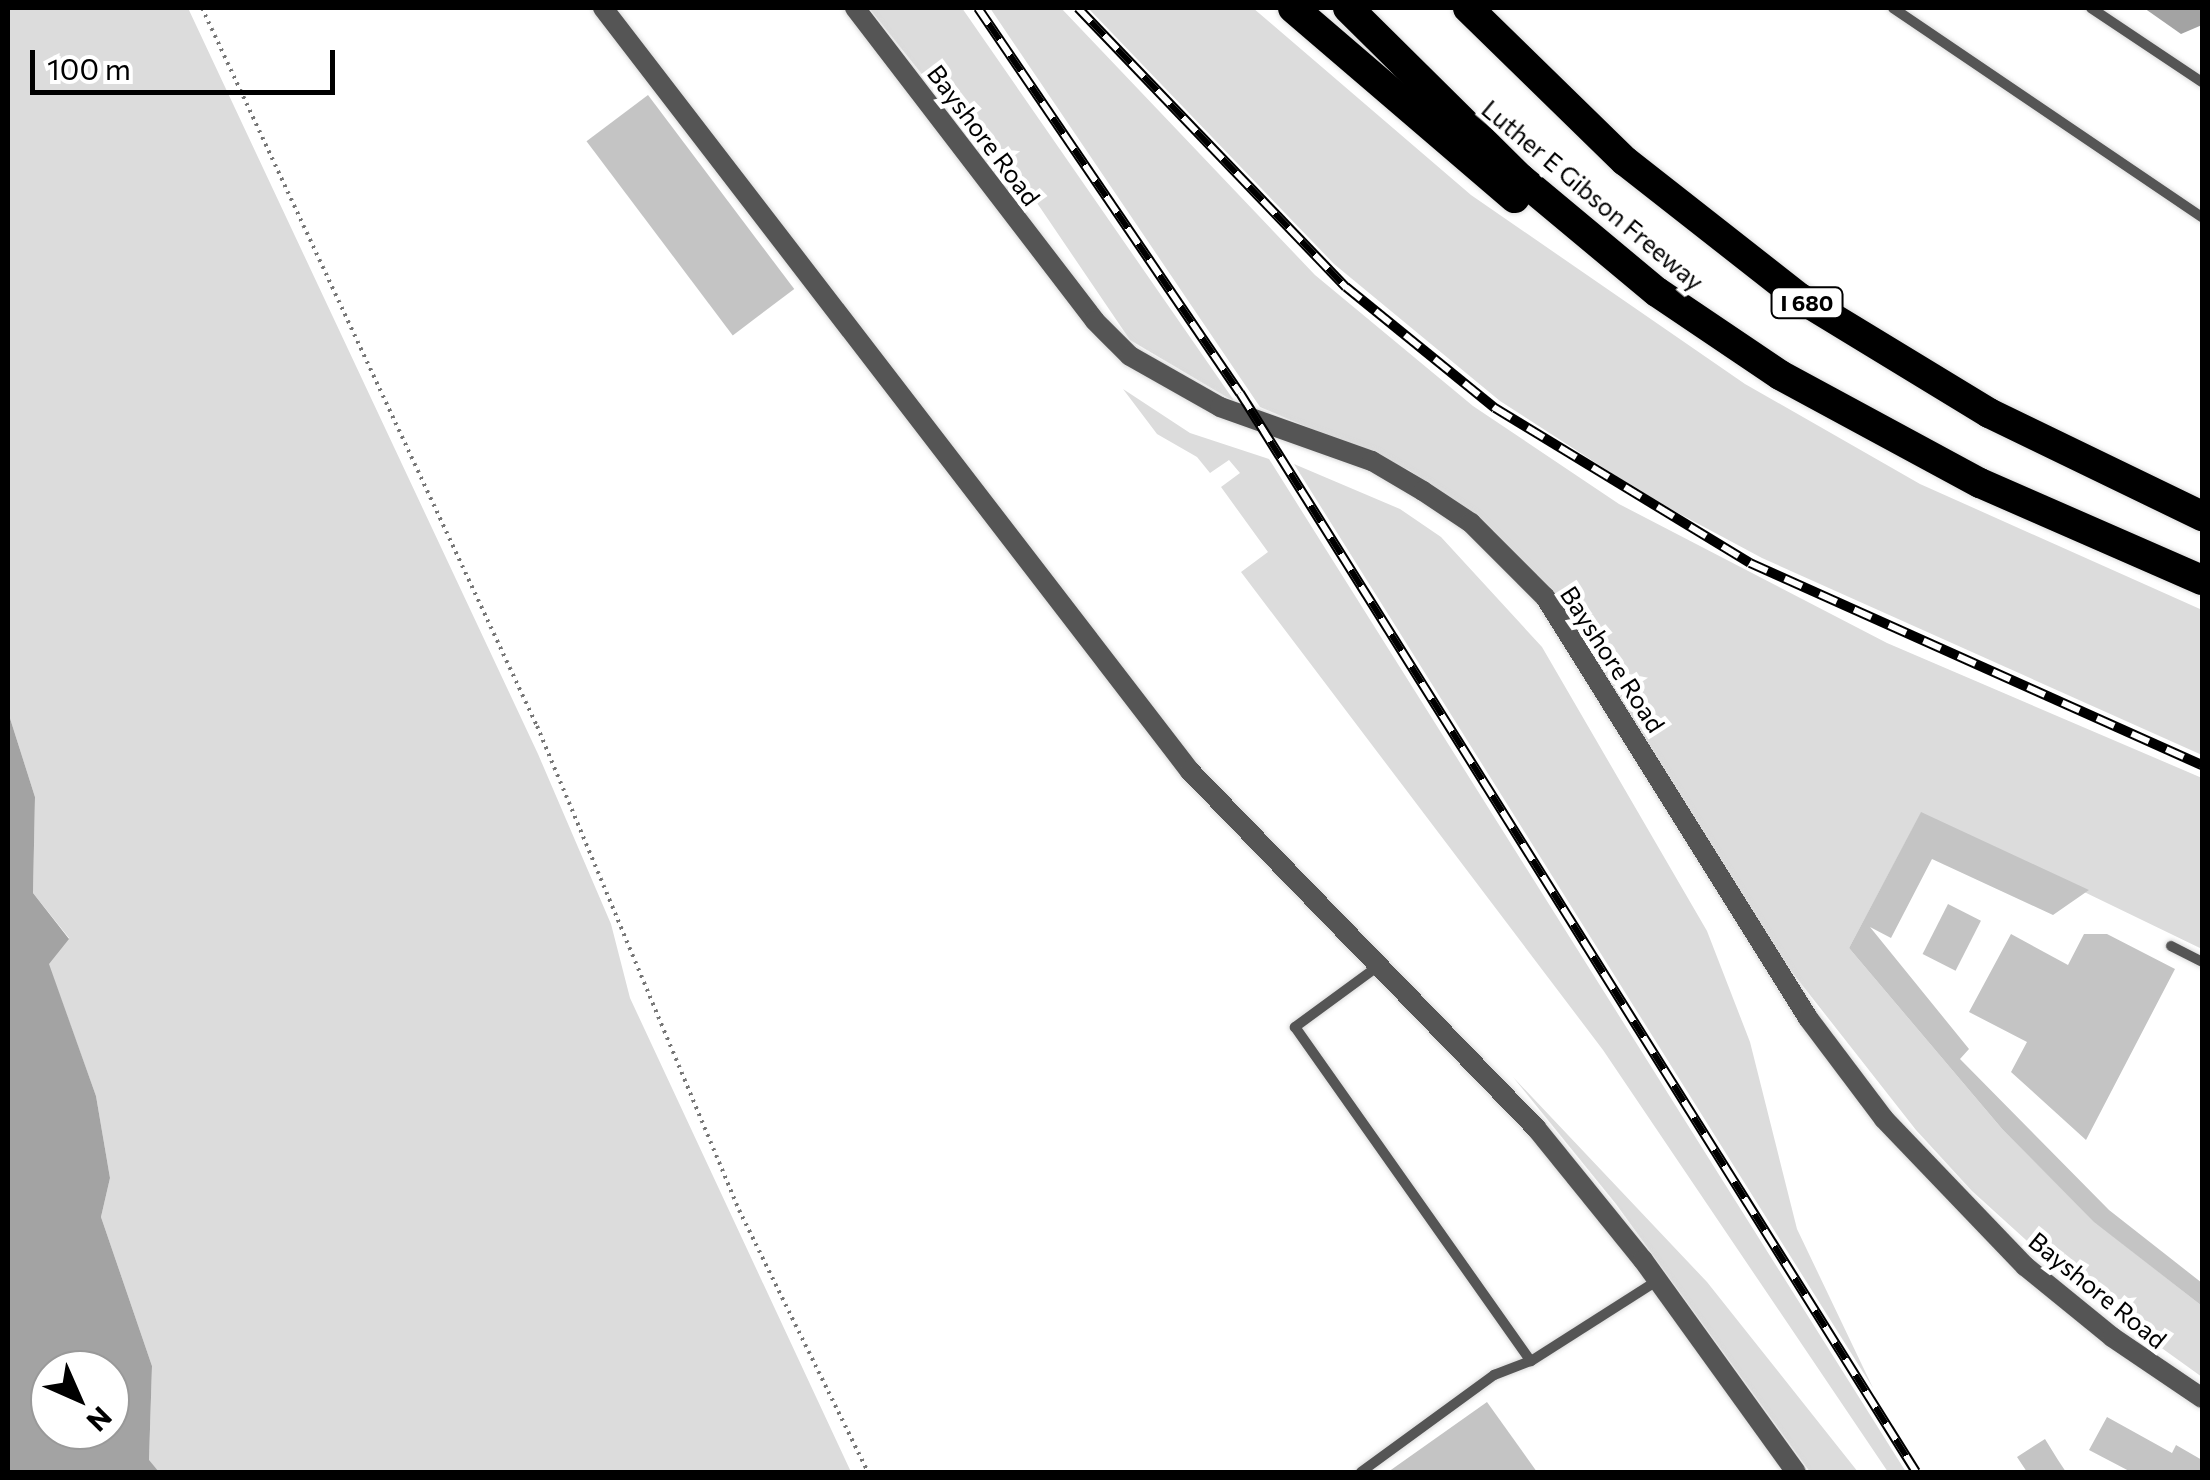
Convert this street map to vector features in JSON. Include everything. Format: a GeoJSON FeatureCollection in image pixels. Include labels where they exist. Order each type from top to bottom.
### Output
{"type":"FeatureCollection","features":[{"type":"Feature","properties":{"kind":"highway"},"geometry":{"type":"LineString","coordinates":[[1294,8],[1546,223],[1609,270],[1657,292]]}},
{"type":"Feature","properties":{"kind":"highway","name":"Luther E Gibson Freeway"},"geometry":{"type":"LineString","coordinates":[[1348,8],[1458,122],[1657,292],[1780,375],[1914,450],[2202,580]]}},
{"type":"Feature","properties":{"kind":"highway","name":"Luther E Gibson Freeway"},"geometry":{"type":"LineString","coordinates":[[1468,8],[1625,161],[1800,298],[1988,414],[2202,516]]}},
{"type":"Feature","properties":{"kind":"street"},"geometry":{"type":"LineString","coordinates":[[603,8],[1190,771],[1382,964],[1536,1128],[1658,1280],[1796,1472]]}},
{"type":"Feature","properties":{"kind":"street","name":"Bayshore Road"},"geometry":{"type":"LineString","coordinates":[[855,8],[1095,321],[1130,356],[1220,408],[1372,461],[1424,490],[1470,523],[1545,598],[1808,1018],[1884,1119],[2025,1266],[2112,1338],[2202,1398]]}},
{"type":"Feature","properties":{"kind":"lane"},"geometry":{"type":"LineString","coordinates":[[1893,8],[2202,218]]}},
{"type":"Feature","properties":{"kind":"lane"},"geometry":{"type":"LineString","coordinates":[[2091,8],[2202,82]]}},
{"type":"Feature","properties":{"kind":"lane"},"geometry":{"type":"LineString","coordinates":[[2171,946],[2202,962]]}},
{"type":"Feature","properties":{"kind":"lane"},"geometry":{"type":"LineString","coordinates":[[1382,964],[1296,1027],[1531,1361]]}},
{"type":"Feature","properties":{"kind":"lane"},"geometry":{"type":"LineString","coordinates":[[1361,1472],[1494,1375],[1531,1361],[1658,1280]]}},
{"type":"Feature","properties":{"kind":"path"},"geometry":{"type":"LineString","coordinates":[[202,8],[538,726],[738,1210],[868,1472]]}},
{"type":"Feature","properties":{"kind":"shaded area"},"geometry":{"type":"Polygon","coordinates":[[[8,8],[188,8],[538,754],[611,924],[630,998],[851,1472],[159,1472],[149,1461],[152,1366],[101,1217],[110,1178],[96,1096],[48,963],[69,938],[33,893],[35,797],[8,712],[8,8]]]}},
{"type":"Feature","properties":{"kind":"shaded area"},"geometry":{"type":"Polygon","coordinates":[[[869,8],[962,8],[1235,402],[1130,340],[997,144],[932,87],[869,8]]]}},
{"type":"Feature","properties":{"kind":"shaded area"},"geometry":{"type":"Polygon","coordinates":[[[990,8],[1061,8],[1315,275],[1473,406],[1619,504],[1887,643],[2202,778],[2202,949],[1921,813],[1849,948],[2003,1130],[2095,1222],[2202,1306],[2202,1377],[2081,1290],[1972,1191],[1916,1130],[1781,958],[1560,605],[1491,530],[1409,470],[1260,407],[990,8]]]}},
{"type":"Feature","properties":{"kind":"shaded area"},"geometry":{"type":"Polygon","coordinates":[[[1088,8],[1253,8],[1471,195],[1745,384],[1920,484],[2200,609],[2202,755],[1762,558],[1650,498],[1500,401],[1334,264],[1088,8]]]}},
{"type":"Feature","properties":{"kind":"shaded area"},"geometry":{"type":"Polygon","coordinates":[[[2144,8],[2202,8],[2202,25],[2181,34],[2144,8]]]}},
{"type":"Feature","properties":{"kind":"shaded area"},"geometry":{"type":"Polygon","coordinates":[[[1123,389],[1190,433],[1269,459],[1906,1472],[1888,1472],[1603,1050],[1241,572],[1268,552],[1221,487],[1240,473],[1229,460],[1210,473],[1197,457],[1157,434],[1123,389]]]}},
{"type":"Feature","properties":{"kind":"shaded area"},"geometry":{"type":"Polygon","coordinates":[[[1294,464],[1400,509],[1441,537],[1542,647],[1707,931],[1750,1042],[1797,1229],[1873,1388],[1294,464]]]}},
{"type":"Feature","properties":{"kind":"shaded area"},"geometry":{"type":"Polygon","coordinates":[[[8,712],[35,797],[33,893],[69,939],[49,964],[96,1096],[110,1178],[101,1217],[152,1366],[149,1460],[159,1472],[8,1472],[8,712]]]}},
{"type":"Feature","properties":{"kind":"shaded area"},"geometry":{"type":"Polygon","coordinates":[[[1513,1077],[1707,1282],[1858,1472],[1810,1472],[1616,1204],[1513,1077]]]}},
{"type":"Feature","properties":{"kind":"building"},"geometry":{"type":"Polygon","coordinates":[[[648,95],[794,289],[733,335],[587,141],[648,95]]]}},
{"type":"Feature","properties":{"kind":"building"},"geometry":{"type":"Polygon","coordinates":[[[1921,812],[2089,890],[2053,915],[1932,859],[1891,938],[1870,927],[1969,1049],[1960,1059],[2109,1210],[2202,1283],[2202,1306],[2094,1222],[2003,1130],[1849,948],[1921,812]]]}},
{"type":"Feature","properties":{"kind":"building"},"geometry":{"type":"Polygon","coordinates":[[[1948,904],[1981,921],[1956,971],[1923,954],[1948,904]]]}},
{"type":"Feature","properties":{"kind":"building"},"geometry":{"type":"Polygon","coordinates":[[[2011,934],[2068,965],[2084,934],[2107,934],[2175,969],[2086,1140],[2011,1072],[2027,1042],[1969,1012],[2011,934]]]}},
{"type":"Feature","properties":{"kind":"building"},"geometry":{"type":"Polygon","coordinates":[[[1487,1402],[1537,1472],[1388,1472],[1487,1402]]]}},
{"type":"Feature","properties":{"kind":"building"},"geometry":{"type":"Polygon","coordinates":[[[2107,1417],[2172,1453],[2176,1445],[2202,1460],[2202,1472],[2131,1472],[2089,1450],[2107,1417]]]}},
{"type":"Feature","properties":{"kind":"building"},"geometry":{"type":"Polygon","coordinates":[[[2045,1439],[2066,1472],[2027,1472],[2017,1457],[2045,1439]]]}},
{"type":"Feature","properties":{"kind":"railway"},"geometry":{"type":"LineString","coordinates":[[978,8],[1240,393],[1916,1472]]}},
{"type":"Feature","properties":{"kind":"railway"},"geometry":{"type":"LineString","coordinates":[[1078,8],[1346,287],[1495,408],[1750,563],[2202,765]]}}]}
